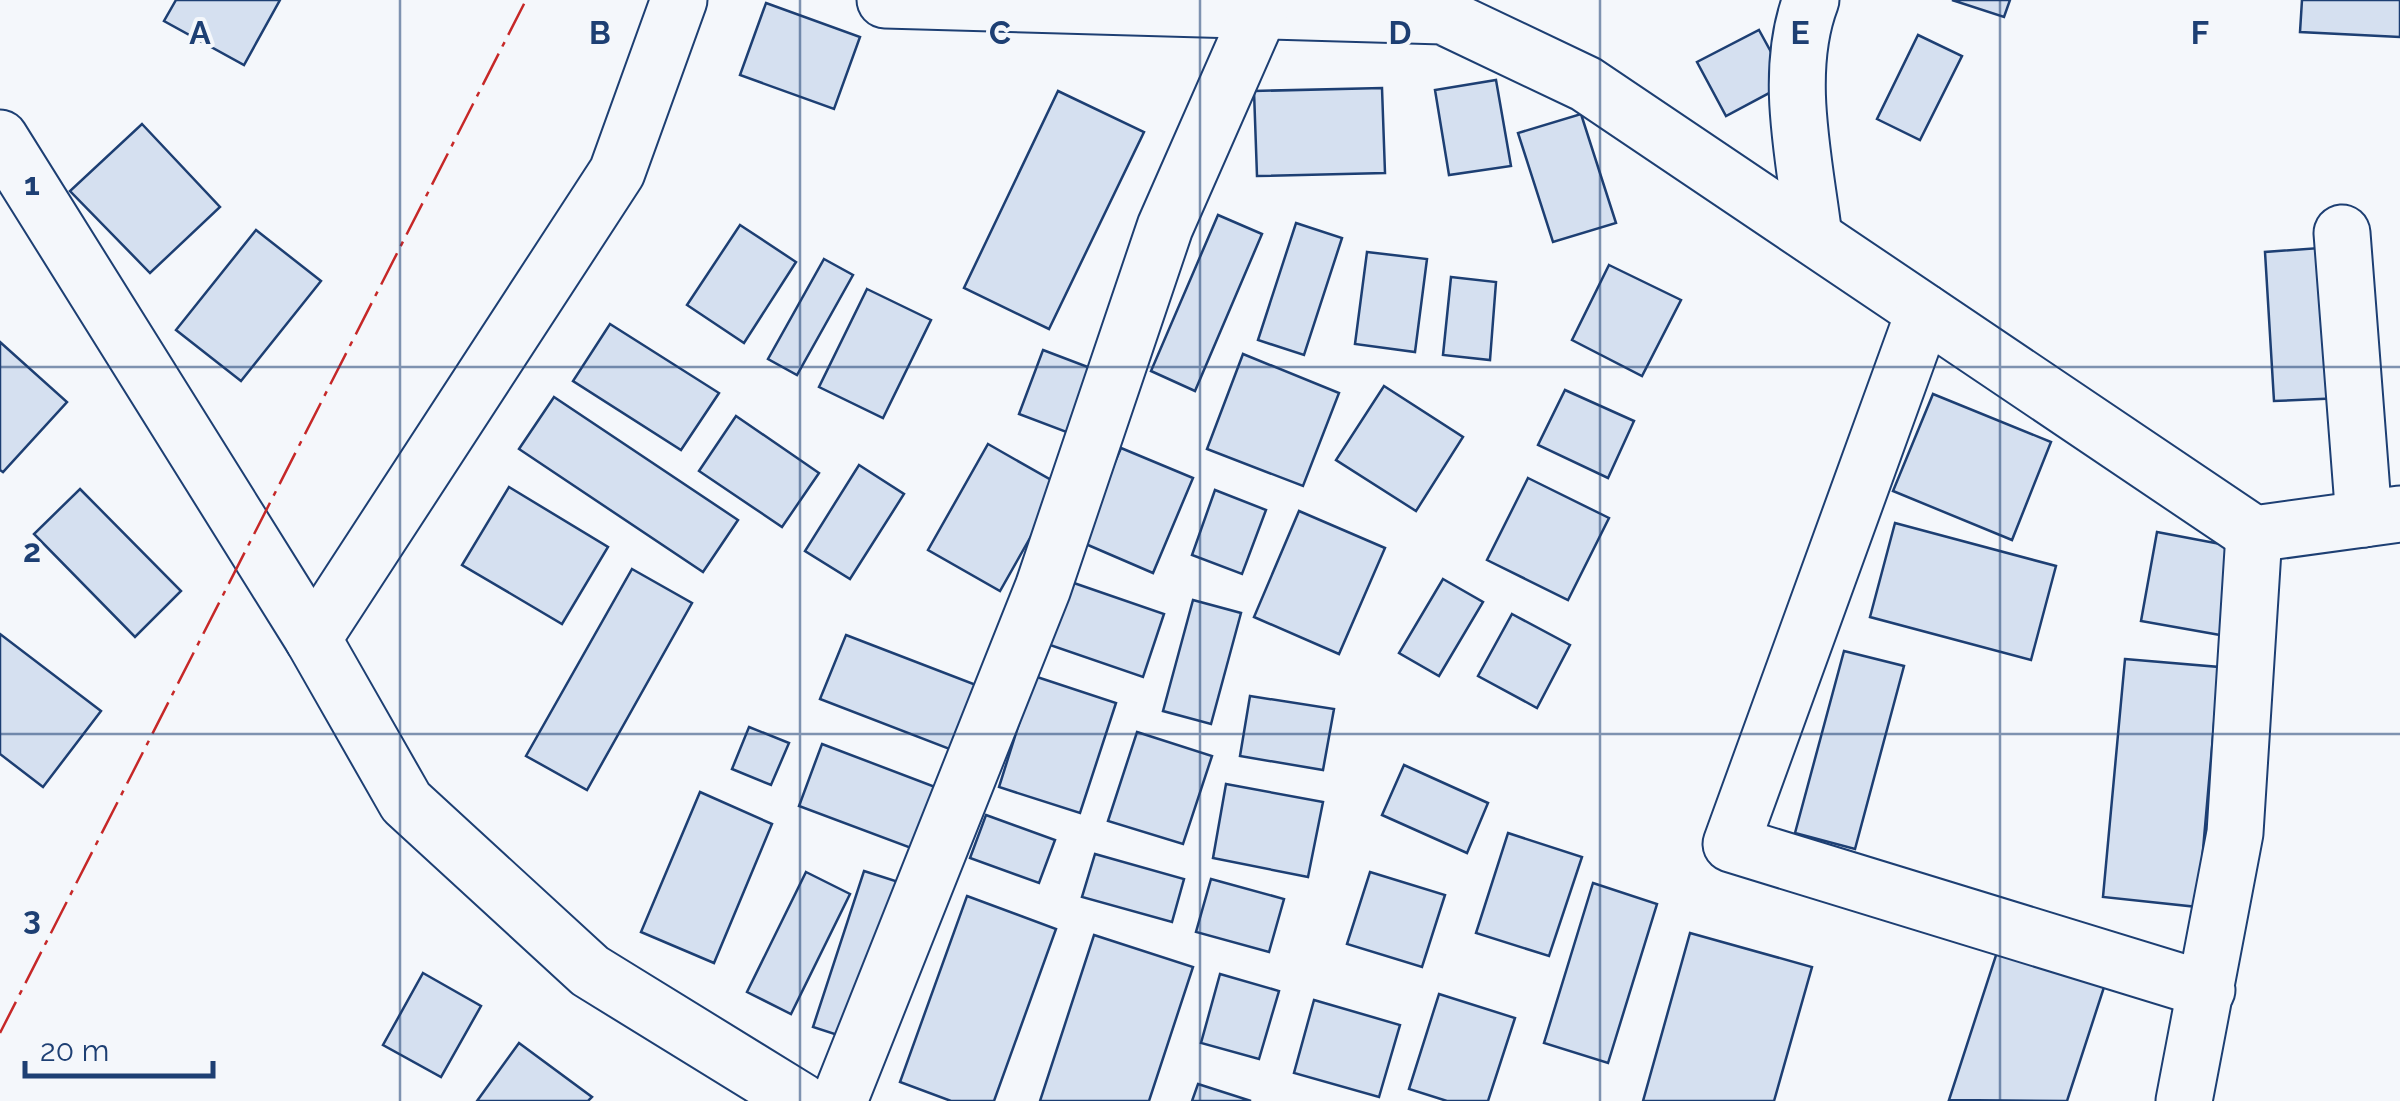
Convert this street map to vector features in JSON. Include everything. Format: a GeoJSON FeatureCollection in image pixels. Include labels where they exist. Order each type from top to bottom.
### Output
{"type":"FeatureCollection","features":[{"type":"Feature","properties":{"kind":"street"},"geometry":{"type":"LineString","coordinates":[[312,639],[617,172],[679,0]]}},
{"type":"Feature","properties":{"kind":"street"},"geometry":{"type":"LineString","coordinates":[[886,0],[1260,11],[1442,8],[1586,84],[2254,534],[2382,517],[2342,234]]}},
{"type":"Feature","properties":{"kind":"street"},"geometry":{"type":"LineString","coordinates":[[1811,0],[1803,20],[1798,100],[1814,237]]}},
{"type":"Feature","properties":{"kind":"street"},"geometry":{"type":"LineString","coordinates":[[839,1101],[1043,588],[1165,226],[1260,11]]}},
{"type":"Feature","properties":{"kind":"street"},"geometry":{"type":"LineString","coordinates":[[0,138],[312,639],[406,802],[590,972],[800,1101]]}},
{"type":"Feature","properties":{"kind":"street"},"geometry":{"type":"LineString","coordinates":[[1924,312],[1731,844],[2207,990]]}},
{"type":"Feature","properties":{"kind":"street"},"geometry":{"type":"LineString","coordinates":[[2184,1101],[2234,832],[2254,534]]}},
{"type":"Feature","properties":{"kind":"building"},"geometry":{"type":"Polygon","coordinates":[[[176,0],[280,0],[244,65],[164,21],[176,0]]]}},
{"type":"Feature","properties":{"kind":"building"},"geometry":{"type":"Polygon","coordinates":[[[1952,0],[2010,0],[2004,17],[1952,0]]]}},
{"type":"Feature","properties":{"kind":"building"},"geometry":{"type":"Polygon","coordinates":[[[2302,0],[2400,0],[2400,37],[2300,32],[2302,0]]]}},
{"type":"Feature","properties":{"kind":"building"},"geometry":{"type":"Polygon","coordinates":[[[766,3],[860,37],[834,109],[740,75],[766,3]]]}},
{"type":"Feature","properties":{"kind":"building"},"geometry":{"type":"Polygon","coordinates":[[[1759,30],[1788,83],[1726,116],[1697,62],[1759,30]]]}},
{"type":"Feature","properties":{"kind":"building"},"geometry":{"type":"Polygon","coordinates":[[[1918,35],[1962,56],[1920,140],[1877,119],[1918,35]]]}},
{"type":"Feature","properties":{"kind":"building"},"geometry":{"type":"Polygon","coordinates":[[[1496,80],[1511,166],[1449,175],[1435,90],[1496,80]]]}},
{"type":"Feature","properties":{"kind":"building"},"geometry":{"type":"Polygon","coordinates":[[[1382,88],[1385,173],[1257,176],[1254,91],[1382,88]]]}},
{"type":"Feature","properties":{"kind":"building"},"geometry":{"type":"Polygon","coordinates":[[[1058,91],[1144,132],[1049,329],[964,288],[1058,91]]]}},
{"type":"Feature","properties":{"kind":"building"},"geometry":{"type":"Polygon","coordinates":[[[1581,114],[1616,223],[1553,242],[1518,133],[1581,114]]]}},
{"type":"Feature","properties":{"kind":"building"},"geometry":{"type":"Polygon","coordinates":[[[142,124],[220,207],[150,273],[70,191],[142,124]]]}},
{"type":"Feature","properties":{"kind":"building"},"geometry":{"type":"Polygon","coordinates":[[[1218,215],[1262,234],[1195,391],[1151,371],[1218,215]]]}},
{"type":"Feature","properties":{"kind":"building"},"geometry":{"type":"Polygon","coordinates":[[[1296,223],[1342,238],[1304,355],[1258,340],[1296,223]]]}},
{"type":"Feature","properties":{"kind":"building"},"geometry":{"type":"Polygon","coordinates":[[[740,225],[796,262],[744,343],[687,305],[740,225]]]}},
{"type":"Feature","properties":{"kind":"building"},"geometry":{"type":"Polygon","coordinates":[[[256,230],[321,281],[241,381],[176,330],[256,230]]]}},
{"type":"Feature","properties":{"kind":"building"},"geometry":{"type":"Polygon","coordinates":[[[2333,247],[2342,398],[2274,401],[2265,252],[2333,247]]]}},
{"type":"Feature","properties":{"kind":"building"},"geometry":{"type":"Polygon","coordinates":[[[1367,252],[1427,259],[1415,352],[1355,344],[1367,252]]]}},
{"type":"Feature","properties":{"kind":"building"},"geometry":{"type":"Polygon","coordinates":[[[824,259],[853,275],[797,375],[768,359],[824,259]]]}},
{"type":"Feature","properties":{"kind":"building"},"geometry":{"type":"Polygon","coordinates":[[[1609,265],[1681,300],[1642,376],[1572,340],[1609,265]]]}},
{"type":"Feature","properties":{"kind":"building"},"geometry":{"type":"Polygon","coordinates":[[[1451,277],[1496,282],[1490,360],[1443,355],[1451,277]]]}},
{"type":"Feature","properties":{"kind":"building"},"geometry":{"type":"Polygon","coordinates":[[[867,289],[931,320],[883,418],[819,387],[867,289]]]}},
{"type":"Feature","properties":{"kind":"building"},"geometry":{"type":"Polygon","coordinates":[[[610,324],[719,393],[681,450],[573,381],[610,324]]]}},
{"type":"Feature","properties":{"kind":"building"},"geometry":{"type":"Polygon","coordinates":[[[0,342],[67,402],[3,472],[0,470],[0,342]]]}},
{"type":"Feature","properties":{"kind":"building"},"geometry":{"type":"Polygon","coordinates":[[[1043,350],[1093,369],[1069,433],[1019,414],[1043,350]]]}},
{"type":"Feature","properties":{"kind":"building"},"geometry":{"type":"Polygon","coordinates":[[[1243,354],[1339,393],[1303,486],[1207,449],[1243,354]]]}},
{"type":"Feature","properties":{"kind":"building"},"geometry":{"type":"Polygon","coordinates":[[[1384,386],[1463,437],[1416,511],[1336,460],[1384,386]]]}},
{"type":"Feature","properties":{"kind":"building"},"geometry":{"type":"Polygon","coordinates":[[[1565,390],[1634,421],[1608,478],[1538,445],[1565,390]]]}},
{"type":"Feature","properties":{"kind":"building"},"geometry":{"type":"Polygon","coordinates":[[[1933,394],[2051,442],[2012,540],[1893,491],[1933,394]]]}},
{"type":"Feature","properties":{"kind":"building"},"geometry":{"type":"Polygon","coordinates":[[[554,397],[738,520],[703,572],[519,449],[554,397]]]}},
{"type":"Feature","properties":{"kind":"building"},"geometry":{"type":"Polygon","coordinates":[[[736,416],[819,473],[782,527],[699,471],[736,416]]]}},
{"type":"Feature","properties":{"kind":"building"},"geometry":{"type":"Polygon","coordinates":[[[988,444],[1060,485],[1000,591],[928,550],[988,444]]]}},
{"type":"Feature","properties":{"kind":"building"},"geometry":{"type":"Polygon","coordinates":[[[1121,448],[1193,478],[1153,573],[1081,542],[1121,448]]]}},
{"type":"Feature","properties":{"kind":"building"},"geometry":{"type":"Polygon","coordinates":[[[859,465],[904,494],[850,579],[805,551],[859,465]]]}},
{"type":"Feature","properties":{"kind":"building"},"geometry":{"type":"Polygon","coordinates":[[[1528,478],[1609,518],[1568,600],[1487,560],[1528,478]]]}},
{"type":"Feature","properties":{"kind":"building"},"geometry":{"type":"Polygon","coordinates":[[[509,487],[608,547],[562,624],[462,565],[509,487]]]}},
{"type":"Feature","properties":{"kind":"building"},"geometry":{"type":"Polygon","coordinates":[[[80,489],[181,591],[135,637],[34,534],[80,489]]]}},
{"type":"Feature","properties":{"kind":"building"},"geometry":{"type":"Polygon","coordinates":[[[1215,490],[1266,510],[1242,574],[1192,555],[1215,490]]]}},
{"type":"Feature","properties":{"kind":"building"},"geometry":{"type":"Polygon","coordinates":[[[1299,511],[1385,548],[1339,654],[1254,617],[1299,511]]]}},
{"type":"Feature","properties":{"kind":"building"},"geometry":{"type":"Polygon","coordinates":[[[1895,523],[2056,566],[2031,660],[1870,617],[1895,523]]]}},
{"type":"Feature","properties":{"kind":"building"},"geometry":{"type":"Polygon","coordinates":[[[2157,532],[2252,550],[2237,638],[2141,621],[2157,532]]]}},
{"type":"Feature","properties":{"kind":"building"},"geometry":{"type":"Polygon","coordinates":[[[632,569],[692,603],[587,790],[526,756],[632,569]]]}},
{"type":"Feature","properties":{"kind":"building"},"geometry":{"type":"Polygon","coordinates":[[[1443,579],[1483,602],[1439,676],[1399,653],[1443,579]]]}},
{"type":"Feature","properties":{"kind":"building"},"geometry":{"type":"Polygon","coordinates":[[[1071,582],[1164,614],[1143,677],[1050,645],[1071,582]]]}},
{"type":"Feature","properties":{"kind":"building"},"geometry":{"type":"Polygon","coordinates":[[[1193,600],[1241,613],[1211,724],[1163,711],[1193,600]]]}},
{"type":"Feature","properties":{"kind":"building"},"geometry":{"type":"Polygon","coordinates":[[[1512,614],[1570,645],[1537,708],[1478,676],[1512,614]]]}},
{"type":"Feature","properties":{"kind":"building"},"geometry":{"type":"Polygon","coordinates":[[[0,634],[101,711],[43,787],[0,754],[0,634]]]}},
{"type":"Feature","properties":{"kind":"building"},"geometry":{"type":"Polygon","coordinates":[[[846,635],[976,685],[952,750],[820,699],[846,635]]]}},
{"type":"Feature","properties":{"kind":"building"},"geometry":{"type":"Polygon","coordinates":[[[1844,651],[1904,666],[1855,849],[1795,833],[1844,651]]]}},
{"type":"Feature","properties":{"kind":"building"},"geometry":{"type":"Polygon","coordinates":[[[2125,659],[2219,667],[2198,907],[2103,897],[2125,659]]]}},
{"type":"Feature","properties":{"kind":"building"},"geometry":{"type":"Polygon","coordinates":[[[1034,676],[1116,703],[1080,813],[999,787],[1034,676]]]}},
{"type":"Feature","properties":{"kind":"building"},"geometry":{"type":"Polygon","coordinates":[[[1250,696],[1334,709],[1323,770],[1240,756],[1250,696]]]}},
{"type":"Feature","properties":{"kind":"building"},"geometry":{"type":"Polygon","coordinates":[[[749,727],[789,743],[771,785],[732,769],[749,727]]]}},
{"type":"Feature","properties":{"kind":"building"},"geometry":{"type":"Polygon","coordinates":[[[1137,732],[1212,756],[1183,844],[1108,821],[1137,732]]]}},
{"type":"Feature","properties":{"kind":"building"},"geometry":{"type":"Polygon","coordinates":[[[822,744],[943,790],[919,851],[799,806],[822,744]]]}},
{"type":"Feature","properties":{"kind":"building"},"geometry":{"type":"Polygon","coordinates":[[[1404,765],[1488,803],[1467,853],[1382,815],[1404,765]]]}},
{"type":"Feature","properties":{"kind":"building"},"geometry":{"type":"Polygon","coordinates":[[[1226,784],[1323,802],[1308,877],[1213,858],[1226,784]]]}},
{"type":"Feature","properties":{"kind":"building"},"geometry":{"type":"Polygon","coordinates":[[[700,792],[772,824],[714,963],[641,932],[700,792]]]}},
{"type":"Feature","properties":{"kind":"building"},"geometry":{"type":"Polygon","coordinates":[[[986,815],[1055,840],[1039,883],[970,858],[986,815]]]}},
{"type":"Feature","properties":{"kind":"building"},"geometry":{"type":"Polygon","coordinates":[[[1508,833],[1582,857],[1549,956],[1476,933],[1508,833]]]}},
{"type":"Feature","properties":{"kind":"building"},"geometry":{"type":"Polygon","coordinates":[[[1095,854],[1184,879],[1172,922],[1082,897],[1095,854]]]}},
{"type":"Feature","properties":{"kind":"building"},"geometry":{"type":"Polygon","coordinates":[[[864,871],[908,885],[856,1041],[813,1027],[864,871]]]}},
{"type":"Feature","properties":{"kind":"building"},"geometry":{"type":"Polygon","coordinates":[[[806,872],[850,894],[791,1014],[747,992],[806,872]]]}},
{"type":"Feature","properties":{"kind":"building"},"geometry":{"type":"Polygon","coordinates":[[[1370,872],[1445,895],[1422,967],[1347,944],[1370,872]]]}},
{"type":"Feature","properties":{"kind":"building"},"geometry":{"type":"Polygon","coordinates":[[[1211,879],[1284,899],[1269,952],[1196,932],[1211,879]]]}},
{"type":"Feature","properties":{"kind":"building"},"geometry":{"type":"Polygon","coordinates":[[[1593,883],[1657,904],[1608,1063],[1544,1043],[1593,883]]]}},
{"type":"Feature","properties":{"kind":"building"},"geometry":{"type":"Polygon","coordinates":[[[967,896],[1056,929],[994,1101],[951,1101],[900,1082],[967,896]]]}},
{"type":"Feature","properties":{"kind":"building"},"geometry":{"type":"Polygon","coordinates":[[[1690,933],[1812,967],[1774,1101],[1643,1101],[1690,933]]]}},
{"type":"Feature","properties":{"kind":"building"},"geometry":{"type":"Polygon","coordinates":[[[1094,935],[1193,967],[1149,1101],[1040,1101],[1094,935]]]}},
{"type":"Feature","properties":{"kind":"building"},"geometry":{"type":"Polygon","coordinates":[[[1999,946],[2106,981],[2067,1101],[1949,1100],[1999,946]]]}},
{"type":"Feature","properties":{"kind":"building"},"geometry":{"type":"Polygon","coordinates":[[[423,973],[481,1006],[441,1077],[383,1045],[423,973]]]}},
{"type":"Feature","properties":{"kind":"building"},"geometry":{"type":"Polygon","coordinates":[[[1220,974],[1279,991],[1259,1059],[1201,1043],[1220,974]]]}},
{"type":"Feature","properties":{"kind":"building"},"geometry":{"type":"Polygon","coordinates":[[[1439,994],[1515,1018],[1488,1101],[1447,1101],[1409,1089],[1439,994]]]}},
{"type":"Feature","properties":{"kind":"building"},"geometry":{"type":"Polygon","coordinates":[[[1314,1000],[1400,1025],[1379,1097],[1294,1073],[1314,1000]]]}},
{"type":"Feature","properties":{"kind":"building"},"geometry":{"type":"Polygon","coordinates":[[[519,1043],[592,1097],[588,1101],[477,1101],[519,1043]]]}},
{"type":"Feature","properties":{"kind":"building"},"geometry":{"type":"Polygon","coordinates":[[[1198,1084],[1251,1101],[1192,1101],[1198,1084]]]}},
{"type":"Feature","properties":{"kind":"power"},"geometry":{"type":"LineString","coordinates":[[0,1033],[526,0]]}}]}
